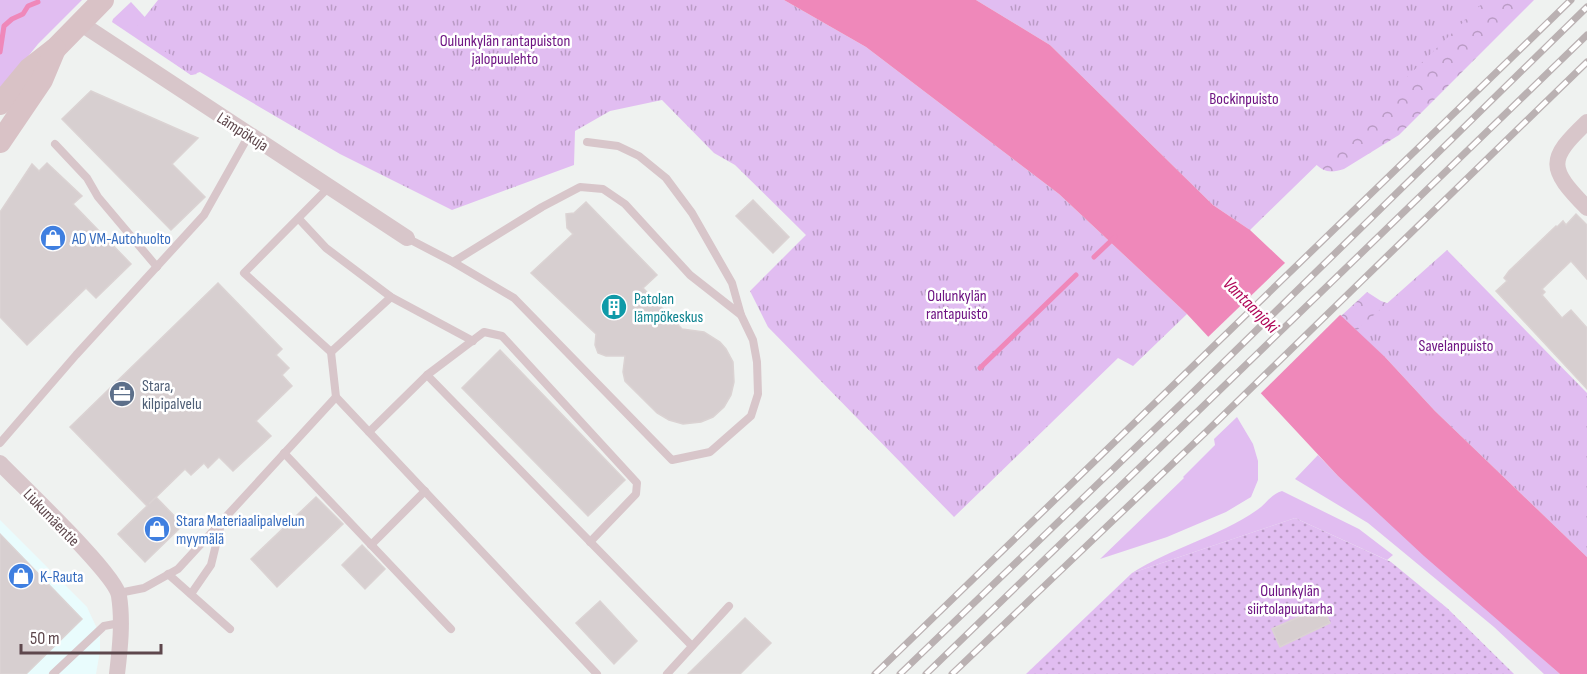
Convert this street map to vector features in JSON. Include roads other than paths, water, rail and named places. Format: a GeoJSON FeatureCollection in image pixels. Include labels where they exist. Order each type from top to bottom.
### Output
{"type":"FeatureCollection","features":[{"type":"Feature","properties":{"kind":"main road"},"geometry":{"type":"LineString","coordinates":[[0,104],[29,69],[56,48],[103,0]]}},
{"type":"Feature","properties":{"kind":"main road"},"geometry":{"type":"LineString","coordinates":[[0,142],[42,80],[56,48]]}},
{"type":"Feature","properties":{"kind":"street","name":"Lämpökuja"},"geometry":{"type":"LineString","coordinates":[[80,23],[406,238]]}},
{"type":"Feature","properties":{"kind":"street"},"geometry":{"type":"LineString","coordinates":[[1587,122],[1561,148],[1558,159],[1559,171],[1564,184],[1587,208]]}},
{"type":"Feature","properties":{"kind":"street","name":"Liukumäentie"},"geometry":{"type":"LineString","coordinates":[[0,464],[95,560],[119,594]]}},
{"type":"Feature","properties":{"kind":"street"},"geometry":{"type":"LineString","coordinates":[[117,674],[119,594]]}},
{"type":"Feature","properties":{"kind":"lane"},"geometry":{"type":"LineString","coordinates":[[0,443],[76,355],[204,215],[249,135]]}},
{"type":"Feature","properties":{"kind":"lane"},"geometry":{"type":"LineString","coordinates":[[406,238],[453,262],[514,298],[672,460],[710,452],[751,416],[758,394],[758,362],[753,340],[741,315],[732,283],[692,213],[666,178],[639,156],[618,146],[587,142]]}},
{"type":"Feature","properties":{"kind":"lane"},"geometry":{"type":"LineString","coordinates":[[55,144],[87,178],[98,197],[157,267]]}},
{"type":"Feature","properties":{"kind":"lane"},"geometry":{"type":"LineString","coordinates":[[329,187],[244,273],[331,352],[336,397],[597,674]]}},
{"type":"Feature","properties":{"kind":"lane"},"geometry":{"type":"LineString","coordinates":[[453,262],[542,207],[580,187],[603,189],[625,204],[690,275],[741,315]]}},
{"type":"Feature","properties":{"kind":"lane"},"geometry":{"type":"LineString","coordinates":[[298,219],[326,248],[391,297],[473,341]]}},
{"type":"Feature","properties":{"kind":"lane"},"geometry":{"type":"LineString","coordinates":[[331,352],[391,297]]}},
{"type":"Feature","properties":{"kind":"lane"},"geometry":{"type":"LineString","coordinates":[[369,432],[427,375],[484,332],[502,336],[638,483],[636,494],[590,542]]}},
{"type":"Feature","properties":{"kind":"lane"},"geometry":{"type":"LineString","coordinates":[[427,375],[692,646]]}},
{"type":"Feature","properties":{"kind":"lane"},"geometry":{"type":"LineString","coordinates":[[119,594],[144,588],[178,569],[336,397]]}},
{"type":"Feature","properties":{"kind":"lane"},"geometry":{"type":"LineString","coordinates":[[284,453],[451,629]]}},
{"type":"Feature","properties":{"kind":"lane"},"geometry":{"type":"LineString","coordinates":[[371,545],[425,491]]}},
{"type":"Feature","properties":{"kind":"lane"},"geometry":{"type":"LineString","coordinates":[[191,594],[211,565],[222,521]]}},
{"type":"Feature","properties":{"kind":"lane"},"geometry":{"type":"LineString","coordinates":[[168,574],[230,629]]}},
{"type":"Feature","properties":{"kind":"lane"},"geometry":{"type":"LineString","coordinates":[[667,674],[729,606]]}},
{"type":"Feature","properties":{"kind":"lane"},"geometry":{"type":"LineString","coordinates":[[53,674],[104,626],[120,623]]}},
{"type":"Feature","properties":{"kind":"water","name":"Vantaanjoki"},"geometry":{"type":"Polygon","coordinates":[[[784,0],[976,0],[1050,45],[1213,205],[1250,230],[1385,357],[1435,411],[1587,557],[1587,674],[1560,674],[1424,556],[1338,476],[1187,314],[1059,194],[866,47],[784,0]]]}},
{"type":"Feature","properties":{"kind":"waterway"},"geometry":{"type":"LineString","coordinates":[[0,52],[4,26],[23,14],[28,6],[38,2]]}},
{"type":"Feature","properties":{"kind":"waterway"},"geometry":{"type":"LineString","coordinates":[[1094,257],[1115,237]]}},
{"type":"Feature","properties":{"kind":"waterway"},"geometry":{"type":"LineString","coordinates":[[980,368],[1076,275]]}},
{"type":"Feature","properties":{"kind":"railway"},"geometry":{"type":"LineString","coordinates":[[875,674],[1571,0]]}},
{"type":"Feature","properties":{"kind":"railway"},"geometry":{"type":"LineString","coordinates":[[900,674],[1182,403],[1587,7]]}},
{"type":"Feature","properties":{"kind":"railway"},"geometry":{"type":"LineString","coordinates":[[926,674],[1587,35]]}},
{"type":"Feature","properties":{"kind":"railway"},"geometry":{"type":"LineString","coordinates":[[952,674],[1207,431],[1587,62]]}},
{"type":"Feature","properties":{"kind":"place","name":"AD VM-Autohuolto"},"geometry":{"type":"Point","coordinates":[53,238]}},
{"type":"Feature","properties":{"kind":"place","name":"Patolan lämpökeskus"},"geometry":{"type":"Point","coordinates":[614,307]}},
{"type":"Feature","properties":{"kind":"place","name":"Stara, kilpipalvelu"},"geometry":{"type":"Point","coordinates":[122,394]}},
{"type":"Feature","properties":{"kind":"place","name":"Stara Materiaalipalvelun myymälä"},"geometry":{"type":"Point","coordinates":[157,529]}},
{"type":"Feature","properties":{"kind":"place","name":"K-Rauta"},"geometry":{"type":"Point","coordinates":[21,576]}},
{"type":"Feature","properties":{"kind":"park label","name":"Oulunkylän rantapuiston jalopuulehto"},"geometry":{"type":"Point","coordinates":[505,49]}},
{"type":"Feature","properties":{"kind":"park label","name":"Bockinpuisto"},"geometry":{"type":"Point","coordinates":[1244,98]}},
{"type":"Feature","properties":{"kind":"park label","name":"Oulunkylän rantapuisto"},"geometry":{"type":"Point","coordinates":[957,304]}},
{"type":"Feature","properties":{"kind":"park label","name":"Savelanpuisto"},"geometry":{"type":"Point","coordinates":[1456,345]}},
{"type":"Feature","properties":{"kind":"park label","name":"Oulunkylän siirtolapuutarha"},"geometry":{"type":"Point","coordinates":[1290,599]}}]}
